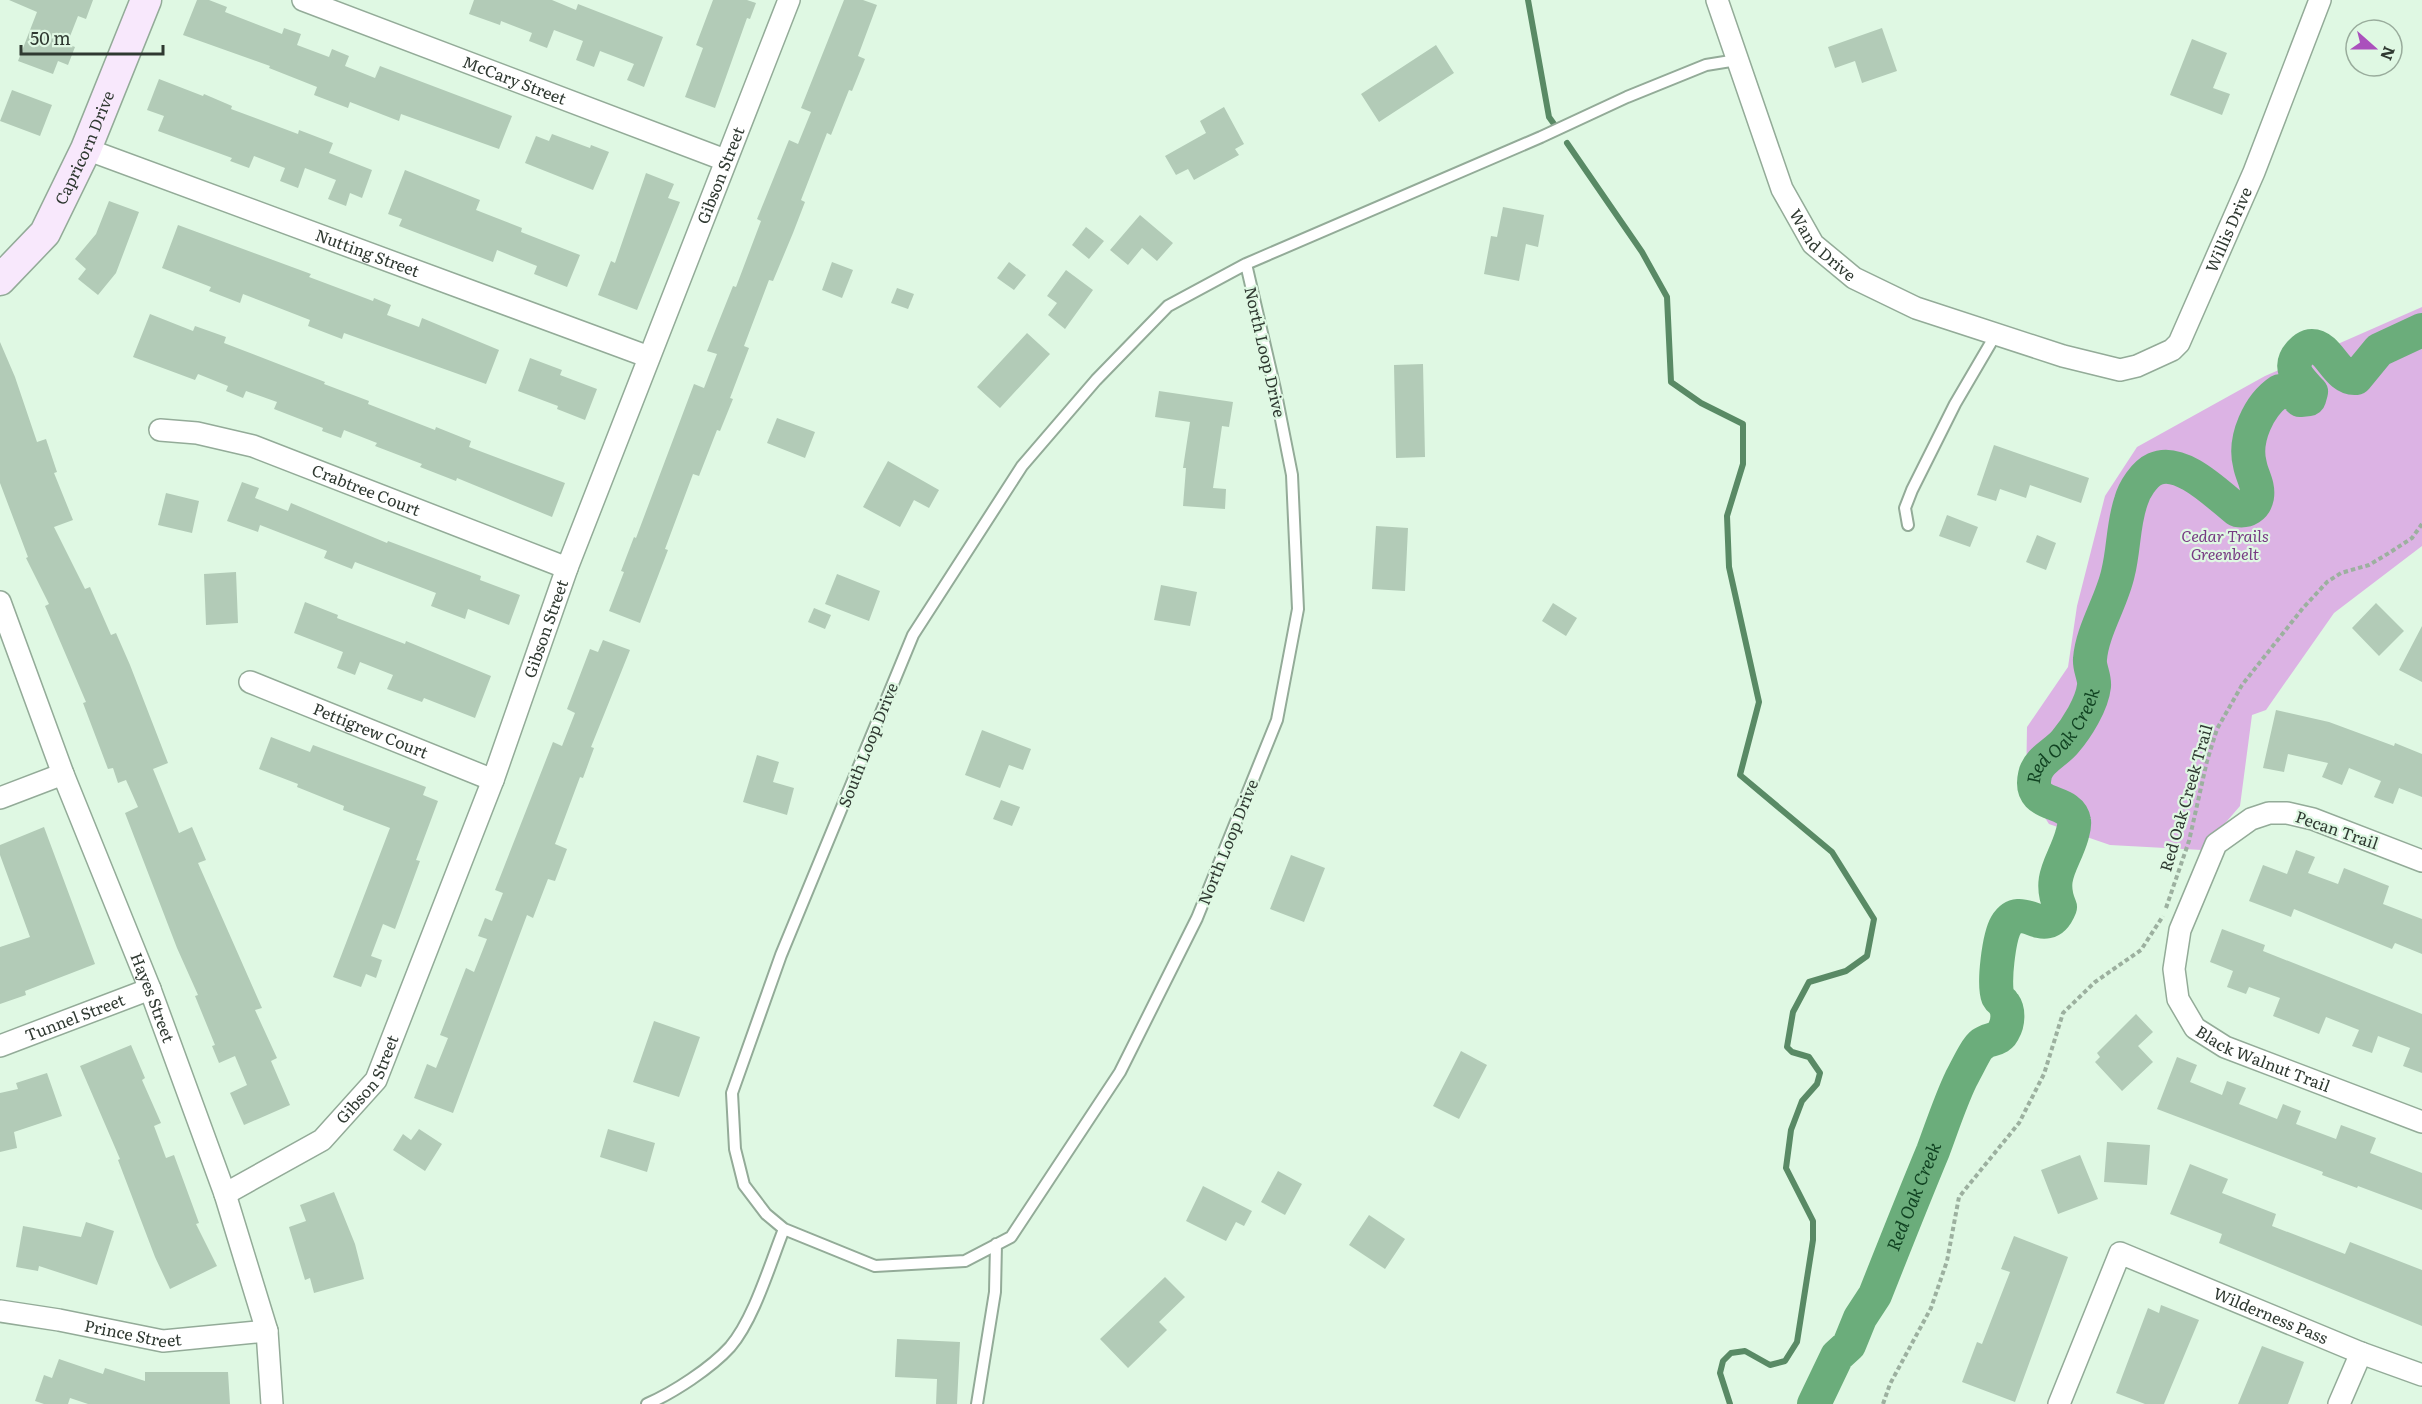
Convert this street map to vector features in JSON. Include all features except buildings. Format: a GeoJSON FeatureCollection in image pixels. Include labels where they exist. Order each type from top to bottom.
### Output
{"type":"FeatureCollection","features":[{"type":"Feature","properties":{"kind":"street","name":"Capricorn Drive"},"geometry":{"type":"LineString","coordinates":[[0,280],[45,233],[86,149],[146,0]]}},
{"type":"Feature","properties":{"kind":"street","name":"McCary Street"},"geometry":{"type":"LineString","coordinates":[[303,0],[725,160]]}},
{"type":"Feature","properties":{"kind":"street","name":"Gibson Street"},"geometry":{"type":"LineString","coordinates":[[225,1194],[322,1140],[376,1080],[493,780],[567,568],[789,0]]}},
{"type":"Feature","properties":{"kind":"street","name":"Wand Drive"},"geometry":{"type":"LineString","coordinates":[[1717,0],[1782,189],[1813,244],[1854,278],[1916,308],[2063,356]]}},
{"type":"Feature","properties":{"kind":"street","name":"Willis Drive"},"geometry":{"type":"LineString","coordinates":[[2063,356],[2120,370],[2137,366],[2172,350],[2179,343],[2254,172],[2320,0]]}},
{"type":"Feature","properties":{"kind":"street","name":"Nutting Street"},"geometry":{"type":"LineString","coordinates":[[86,149],[649,357]]}},
{"type":"Feature","properties":{"kind":"street","name":"Crabtree Court"},"geometry":{"type":"LineString","coordinates":[[160,430],[197,434],[253,446],[567,568]]}},
{"type":"Feature","properties":{"kind":"street","name":"Hayes Street"},"geometry":{"type":"LineString","coordinates":[[0,602],[63,774],[150,989],[225,1194],[267,1331],[272,1404]]}},
{"type":"Feature","properties":{"kind":"street","name":"Pettigrew Court"},"geometry":{"type":"LineString","coordinates":[[250,682],[493,780]]}},
{"type":"Feature","properties":{"kind":"street"},"geometry":{"type":"LineString","coordinates":[[0,798],[63,774]]}},
{"type":"Feature","properties":{"kind":"street","name":"Pecan Trail"},"geometry":{"type":"LineString","coordinates":[[2251,819],[2269,813],[2287,813],[2313,819],[2422,861]]}},
{"type":"Feature","properties":{"kind":"street","name":"Black Walnut Trail"},"geometry":{"type":"LineString","coordinates":[[2251,819],[2216,844],[2180,930],[2174,969],[2178,999],[2195,1028],[2225,1047],[2422,1122]]}},
{"type":"Feature","properties":{"kind":"street","name":"Tunnel Street"},"geometry":{"type":"LineString","coordinates":[[0,1046],[150,989]]}},
{"type":"Feature","properties":{"kind":"street","name":"Wilderness Pass"},"geometry":{"type":"LineString","coordinates":[[2059,1404],[2120,1253],[2361,1353],[2422,1375]]}},
{"type":"Feature","properties":{"kind":"street","name":"Prince Street"},"geometry":{"type":"LineString","coordinates":[[0,1311],[164,1341],[267,1331]]}},
{"type":"Feature","properties":{"kind":"street"},"geometry":{"type":"LineString","coordinates":[[2339,1404],[2361,1353]]}},
{"type":"Feature","properties":{"kind":"lane","name":"South Loop Drive"},"geometry":{"type":"LineString","coordinates":[[875,1266],[784,1229],[765,1214],[744,1185],[735,1149],[732,1093],[781,955],[913,635],[1022,466],[1096,380],[1168,306],[1245,264],[1541,137],[1627,97],[1706,65],[1737,60]]}},
{"type":"Feature","properties":{"kind":"lane","name":"North Loop Drive"},"geometry":{"type":"LineString","coordinates":[[875,1266],[965,1262],[1011,1237],[1120,1072],[1197,918],[1277,720],[1298,609],[1292,475],[1275,389],[1245,264]]}},
{"type":"Feature","properties":{"kind":"lane"},"geometry":{"type":"LineString","coordinates":[[1908,525],[1905,508],[1912,490],[1955,404],[1996,334]]}},
{"type":"Feature","properties":{"kind":"lane"},"geometry":{"type":"LineString","coordinates":[[647,1404],[705,1368],[730,1346],[749,1316],[784,1229]]}},
{"type":"Feature","properties":{"kind":"lane"},"geometry":{"type":"LineString","coordinates":[[977,1404],[995,1292],[996,1244]]}},
{"type":"Feature","properties":{"kind":"path","name":"Red Oak Creek Trail"},"geometry":{"type":"LineString","coordinates":[[1883,1404],[1890,1384],[1931,1308],[1947,1261],[1959,1197],[2019,1123],[2044,1074],[2063,1013],[2095,982],[2141,950],[2163,915],[2189,841],[2207,761],[2217,729],[2242,685],[2326,582],[2341,573],[2369,564],[2389,553],[2412,538],[2422,524]]}},
{"type":"Feature","properties":{"kind":"green space","name":"Cedar Trails Greenbelt"},"geometry":{"type":"Polygon","coordinates":[[[2422,307],[2422,546],[2334,613],[2266,710],[2252,715],[2240,806],[2202,850],[2110,845],[2049,824],[2026,789],[2027,727],[2068,667],[2077,606],[2105,496],[2137,447],[2265,376],[2422,307]]]}},
{"type":"Feature","properties":{"kind":"waterway"},"geometry":{"type":"LineString","coordinates":[[1528,0],[1549,117],[1554,124]]}},
{"type":"Feature","properties":{"kind":"waterway"},"geometry":{"type":"LineString","coordinates":[[1567,143],[1642,252],[1667,297],[1671,382],[1701,403],[1743,424],[1743,464],[1727,516],[1729,567],[1759,702],[1740,775],[1832,852],[1874,919],[1867,956],[1846,971],[1809,982],[1793,1012],[1787,1047],[1792,1052],[1809,1057],[1820,1073],[1817,1084],[1802,1101],[1791,1130],[1786,1168],[1813,1221],[1813,1240],[1797,1342],[1785,1361],[1770,1365],[1745,1351],[1731,1353],[1723,1361],[1720,1373],[1730,1404]]}},
{"type":"Feature","properties":{"kind":"waterway","name":"Red Oak Creek"},"geometry":{"type":"LineString","coordinates":[[1814,1404],[1837,1356],[1849,1345],[1860,1318],[1875,1295],[1961,1079],[1980,1046],[2000,1036],[2005,1027],[2007,1010],[1998,997],[1996,982],[2003,931],[2012,918],[2019,916],[2048,921],[2054,917],[2060,907],[2056,896],[2056,878],[2069,845],[2074,821],[2065,809],[2037,794],[2034,786],[2035,775],[2043,761],[2070,736],[2083,716],[2093,693],[2094,679],[2090,662],[2092,648],[2115,584],[2128,510],[2137,487],[2143,478],[2155,469],[2176,468],[2199,479],[2237,510],[2250,508],[2256,501],[2257,493],[2248,455],[2249,444],[2259,414],[2272,397],[2280,391],[2293,393],[2300,400],[2309,399],[2311,392],[2299,379],[2294,364],[2300,353],[2305,348],[2318,347],[2344,374],[2356,378],[2379,350],[2422,330]]}}]}
